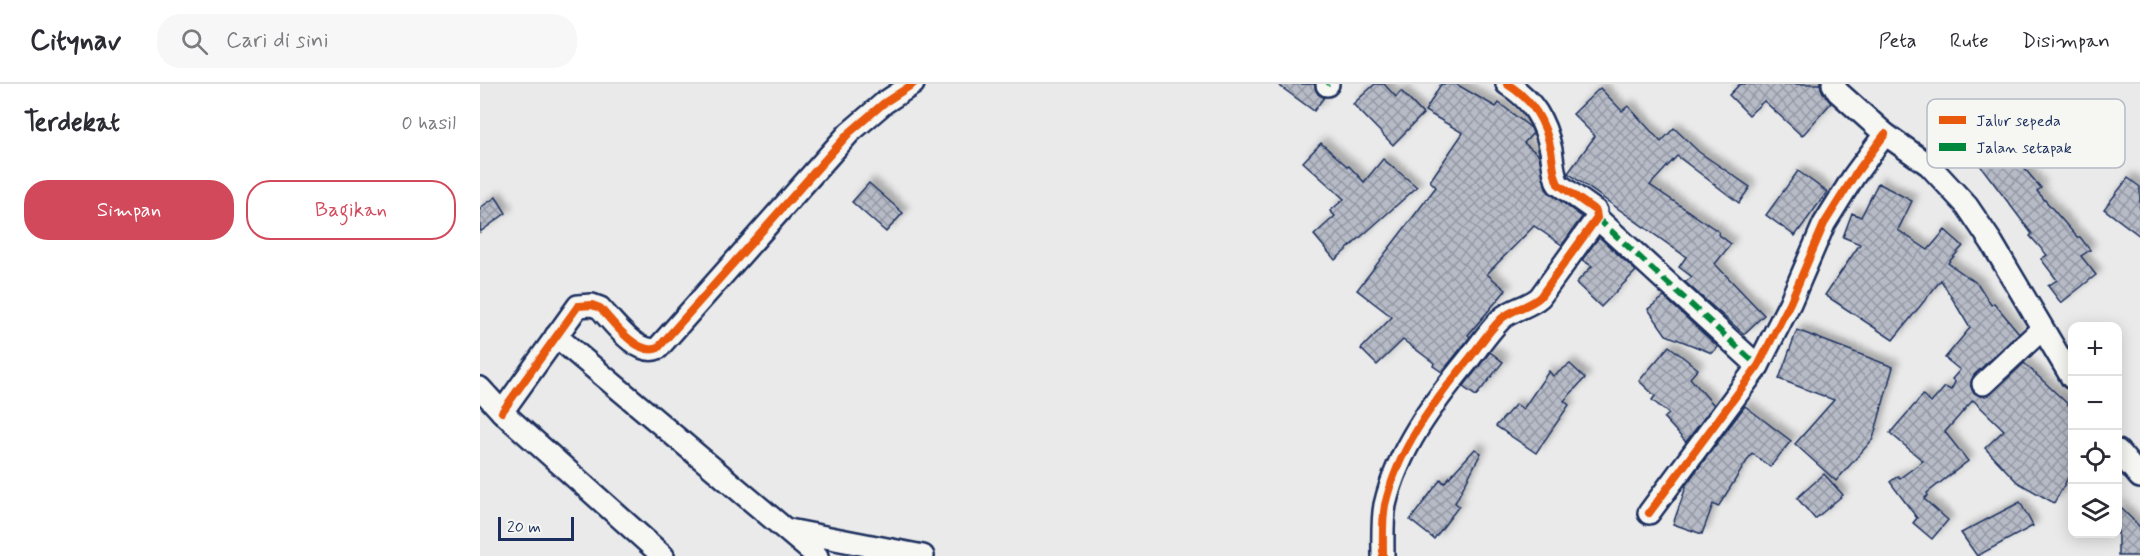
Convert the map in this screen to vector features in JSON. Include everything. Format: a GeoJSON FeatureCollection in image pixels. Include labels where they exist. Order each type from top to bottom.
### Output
{"type":"FeatureCollection","features":[{"type":"Feature","properties":{"kind":"street"},"geometry":{"type":"LineString","coordinates":[[502,412],[578,306],[592,304],[600,309],[640,348],[652,351],[658,348],[849,133],[884,103],[913,84]]}},
{"type":"Feature","properties":{"kind":"street"},"geometry":{"type":"LineString","coordinates":[[1507,84],[1524,96],[1540,115],[1548,136],[1558,184],[1596,211],[1597,218],[1758,366]]}},
{"type":"Feature","properties":{"kind":"street"},"geometry":{"type":"LineString","coordinates":[[1833,84],[1838,92],[1885,134],[1927,164]]}},
{"type":"Feature","properties":{"kind":"street"},"geometry":{"type":"LineString","coordinates":[[1649,513],[1758,366],[1790,303],[1824,224],[1854,176],[1885,134]]}},
{"type":"Feature","properties":{"kind":"street"},"geometry":{"type":"LineString","coordinates":[[1932,168],[1966,206],[1992,243],[2072,376]]}},
{"type":"Feature","properties":{"kind":"street"},"geometry":{"type":"LineString","coordinates":[[1383,556],[1384,508],[1395,471],[1408,443],[1444,390],[1498,322],[1540,297],[1597,218]]}},
{"type":"Feature","properties":{"kind":"street"},"geometry":{"type":"LineString","coordinates":[[1983,384],[2042,329]]}},
{"type":"Feature","properties":{"kind":"street"},"geometry":{"type":"LineString","coordinates":[[556,336],[817,556]]}},
{"type":"Feature","properties":{"kind":"street"},"geometry":{"type":"LineString","coordinates":[[480,388],[502,412],[663,556]]}},
{"type":"Feature","properties":{"kind":"street"},"geometry":{"type":"LineString","coordinates":[[2122,456],[2140,477]]}},
{"type":"Feature","properties":{"kind":"street"},"geometry":{"type":"LineString","coordinates":[[785,530],[922,556]]}},
{"type":"Feature","properties":{"kind":"building"},"geometry":{"type":"Polygon","coordinates":[[[1277,84],[1315,84],[1318,94],[1324,97],[1314,111],[1277,84]]]}},
{"type":"Feature","properties":{"kind":"building"},"geometry":{"type":"Polygon","coordinates":[[[1375,84],[1384,84],[1396,97],[1401,91],[1423,114],[1393,145],[1353,104],[1375,84]]]}},
{"type":"Feature","properties":{"kind":"building"},"geometry":{"type":"Polygon","coordinates":[[[1441,84],[1456,84],[1496,107],[1499,103],[1531,128],[1533,133],[1524,143],[1539,155],[1546,189],[1582,217],[1562,245],[1534,226],[1487,274],[1506,290],[1468,335],[1470,337],[1442,372],[1433,366],[1434,363],[1403,340],[1377,365],[1361,349],[1392,317],[1357,290],[1436,187],[1430,181],[1463,133],[1425,111],[1441,84]]]}},
{"type":"Feature","properties":{"kind":"building"},"geometry":{"type":"Polygon","coordinates":[[[1740,84],[1820,84],[1831,103],[1802,136],[1764,101],[1749,115],[1729,95],[1740,84]]]}},
{"type":"Feature","properties":{"kind":"building"},"geometry":{"type":"Polygon","coordinates":[[[1600,88],[1622,111],[1628,106],[1661,142],[1674,128],[1699,152],[1750,187],[1739,203],[1677,156],[1650,185],[1719,232],[1718,234],[1731,244],[1715,264],[1764,315],[1744,334],[1685,282],[1692,277],[1679,267],[1686,257],[1568,173],[1595,136],[1573,114],[1600,88]]]}},
{"type":"Feature","properties":{"kind":"building"},"geometry":{"type":"Polygon","coordinates":[[[1321,143],[1364,182],[1383,159],[1417,187],[1335,260],[1314,235],[1335,216],[1330,211],[1344,199],[1303,162],[1321,143]]]}},
{"type":"Feature","properties":{"kind":"building"},"geometry":{"type":"Polygon","coordinates":[[[1982,168],[2024,168],[2041,188],[2037,191],[2090,250],[2081,256],[2096,275],[2061,303],[2048,286],[2057,280],[2041,259],[2047,255],[2030,236],[2032,234],[1982,168]]]}},
{"type":"Feature","properties":{"kind":"building"},"geometry":{"type":"Polygon","coordinates":[[[1798,171],[1827,192],[1795,236],[1766,215],[1798,171]]]}},
{"type":"Feature","properties":{"kind":"building"},"geometry":{"type":"Polygon","coordinates":[[[2128,178],[2140,187],[2140,236],[2104,209],[2128,178]]]}},
{"type":"Feature","properties":{"kind":"building"},"geometry":{"type":"Polygon","coordinates":[[[869,183],[903,213],[886,232],[852,202],[869,183]]]}},
{"type":"Feature","properties":{"kind":"building"},"geometry":{"type":"Polygon","coordinates":[[[1878,183],[1912,201],[1898,230],[1928,250],[1945,230],[1963,246],[1948,263],[1978,284],[1991,305],[1994,303],[2019,333],[1974,375],[1971,386],[1973,392],[1980,396],[1991,394],[2024,363],[2068,404],[2068,478],[2054,503],[2017,482],[1985,448],[2004,430],[1973,400],[1945,432],[1968,461],[1927,493],[1924,499],[1948,520],[1932,539],[1913,523],[1917,518],[1890,482],[1898,476],[1900,478],[1923,461],[1890,433],[1923,395],[1931,403],[1945,387],[1951,390],[1955,382],[1952,379],[1960,370],[1945,358],[1970,328],[1941,280],[1893,340],[1825,295],[1860,244],[1843,237],[1852,213],[1861,217],[1878,183]]]}},
{"type":"Feature","properties":{"kind":"building"},"geometry":{"type":"Polygon","coordinates":[[[496,197],[506,213],[480,232],[480,208],[496,197]]]}},
{"type":"Feature","properties":{"kind":"building"},"geometry":{"type":"Polygon","coordinates":[[[1599,237],[1636,271],[1601,307],[1576,283],[1592,266],[1582,260],[1599,237]]]}},
{"type":"Feature","properties":{"kind":"building"},"geometry":{"type":"Polygon","coordinates":[[[1664,297],[1718,347],[1712,353],[1666,335],[1648,309],[1664,297]]]}},
{"type":"Feature","properties":{"kind":"building"},"geometry":{"type":"Polygon","coordinates":[[[1797,330],[1893,367],[1873,439],[1836,481],[1795,444],[1834,400],[1779,379],[1797,330]]]}},
{"type":"Feature","properties":{"kind":"building"},"geometry":{"type":"Polygon","coordinates":[[[1669,346],[1698,369],[1690,378],[1714,405],[1686,442],[1664,418],[1669,414],[1652,400],[1655,396],[1639,381],[1669,346]]]}},
{"type":"Feature","properties":{"kind":"building"},"geometry":{"type":"Polygon","coordinates":[[[1490,352],[1503,362],[1476,396],[1463,387],[1490,352]]]}},
{"type":"Feature","properties":{"kind":"building"},"geometry":{"type":"Polygon","coordinates":[[[1570,364],[1585,378],[1564,401],[1569,405],[1536,453],[1496,426],[1516,404],[1523,409],[1549,371],[1553,376],[1570,364]]]}},
{"type":"Feature","properties":{"kind":"building"},"geometry":{"type":"Polygon","coordinates":[[[1745,406],[1791,441],[1770,467],[1752,453],[1718,507],[1713,504],[1702,534],[1673,524],[1685,486],[1745,406]]]}},
{"type":"Feature","properties":{"kind":"building"},"geometry":{"type":"Polygon","coordinates":[[[1475,449],[1481,453],[1455,503],[1459,506],[1434,539],[1410,520],[1441,479],[1444,483],[1475,449]]]}},
{"type":"Feature","properties":{"kind":"building"},"geometry":{"type":"Polygon","coordinates":[[[1824,474],[1843,495],[1815,519],[1797,498],[1824,474]]]}},
{"type":"Feature","properties":{"kind":"building"},"geometry":{"type":"Polygon","coordinates":[[[2020,502],[2033,526],[1977,556],[1961,533],[2020,502]]]}},
{"type":"Feature","properties":{"kind":"building"},"geometry":{"type":"Polygon","coordinates":[[[2122,509],[2140,527],[2140,556],[2118,556],[2118,538],[2122,538],[2122,509]]]}},
{"type":"Feature","properties":{"kind":"marked path"},"geometry":{"type":"LineString","coordinates":[[1597,218],[1758,366]]}},
{"type":"Feature","properties":{"kind":"cycle path"},"geometry":{"type":"LineString","coordinates":[[502,412],[578,306],[592,305],[600,308],[634,343],[642,348],[658,348],[849,133],[884,103],[913,84]]}},
{"type":"Feature","properties":{"kind":"cycle path"},"geometry":{"type":"LineString","coordinates":[[1383,556],[1385,505],[1399,465],[1418,428],[1492,328],[1505,316],[1540,297],[1597,218],[1596,211],[1558,184],[1551,150],[1541,121],[1531,104],[1507,84]]}},
{"type":"Feature","properties":{"kind":"cycle path"},"geometry":{"type":"LineString","coordinates":[[1649,513],[1758,366],[1790,303],[1824,224],[1854,176],[1885,134]]}}]}
